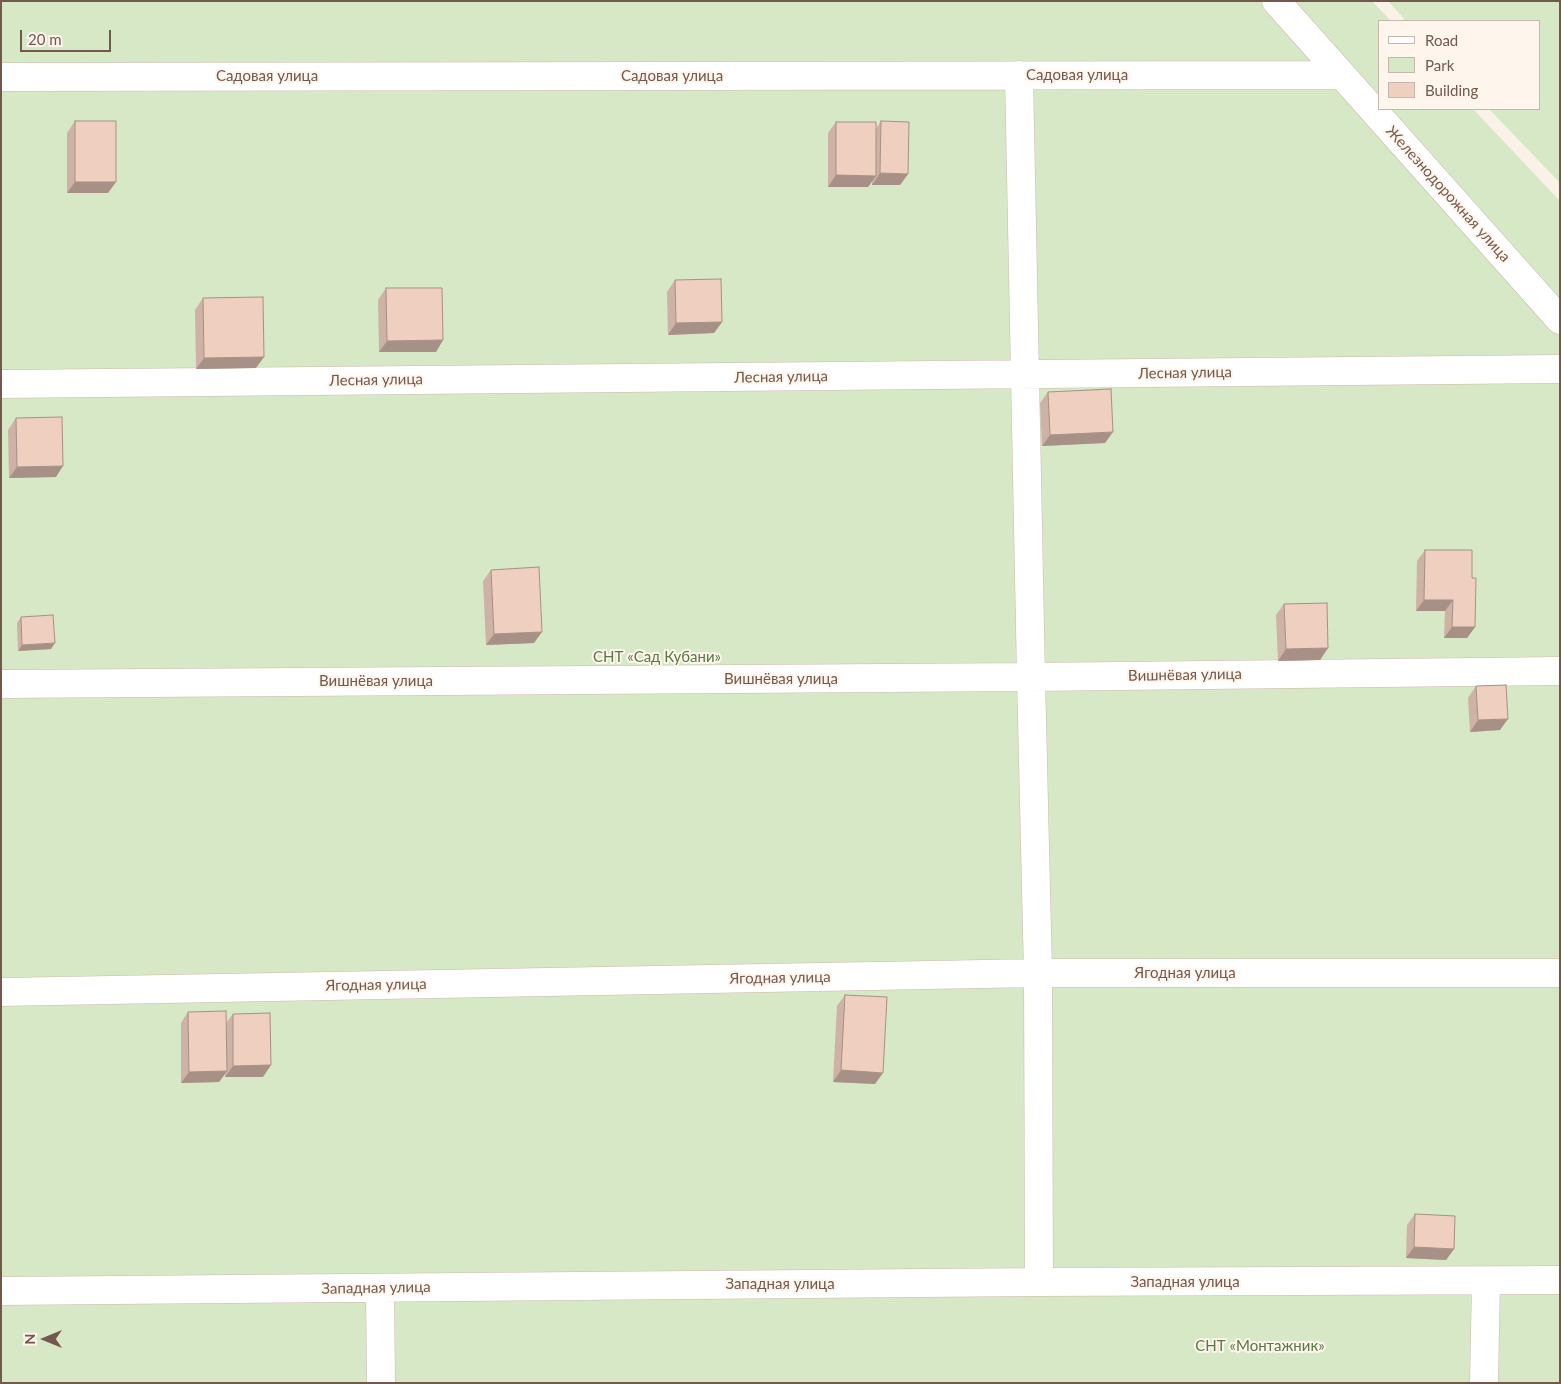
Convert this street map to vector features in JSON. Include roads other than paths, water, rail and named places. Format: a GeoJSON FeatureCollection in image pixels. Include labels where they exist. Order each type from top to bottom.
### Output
{"type":"FeatureCollection","features":[{"type":"Feature","properties":{"kind":"street","name":"Железнодорожная улица"},"geometry":{"type":"LineString","coordinates":[[1276,1],[1560,320]]}},
{"type":"Feature","properties":{"kind":"street"},"geometry":{"type":"LineString","coordinates":[[1019,75],[1038,973],[1039,1282]]}},
{"type":"Feature","properties":{"kind":"street","name":"Садовая улица"},"geometry":{"type":"LineString","coordinates":[[1,77],[1342,75]]}},
{"type":"Feature","properties":{"kind":"street","name":"Лесная улица"},"geometry":{"type":"LineString","coordinates":[[1,384],[1560,370]]}},
{"type":"Feature","properties":{"kind":"street","name":"Вишнёвая улица"},"geometry":{"type":"LineString","coordinates":[[1,684],[1031,677],[1560,671]]}},
{"type":"Feature","properties":{"kind":"street","name":"Ягодная улица"},"geometry":{"type":"LineString","coordinates":[[1,992],[1038,973],[1560,973]]}},
{"type":"Feature","properties":{"kind":"street","name":"Западная улица"},"geometry":{"type":"LineString","coordinates":[[1,1291],[1039,1282],[1560,1280]]}},
{"type":"Feature","properties":{"kind":"street"},"geometry":{"type":"LineString","coordinates":[[1484,1383],[1486,1281]]}},
{"type":"Feature","properties":{"kind":"street"},"geometry":{"type":"LineString","coordinates":[[380,1288],[381,1383]]}},
{"type":"Feature","properties":{"kind":"park label","name":"СНТ «Сад Кубани»"},"geometry":{"type":"Point","coordinates":[657,657]}},
{"type":"Feature","properties":{"kind":"park label","name":"СНТ «Монтажник»"},"geometry":{"type":"Point","coordinates":[1260,1346]}}]}
